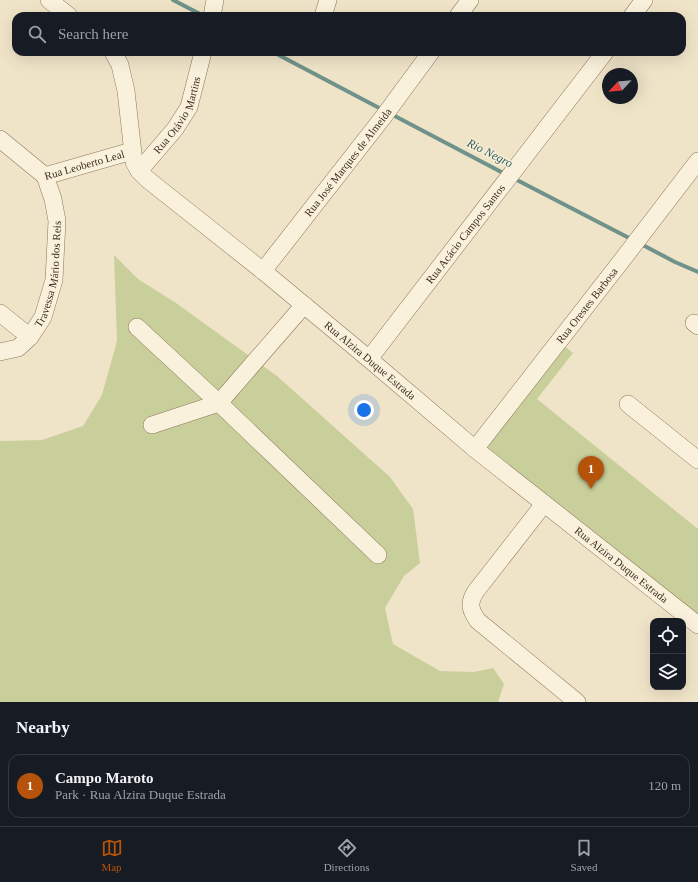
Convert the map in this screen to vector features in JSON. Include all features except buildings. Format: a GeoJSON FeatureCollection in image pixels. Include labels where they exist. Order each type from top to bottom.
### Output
{"type":"FeatureCollection","features":[{"type":"Feature","properties":{"kind":"street"},"geometry":{"type":"LineString","coordinates":[[49,0],[64,12]]}},
{"type":"Feature","properties":{"kind":"street"},"geometry":{"type":"LineString","coordinates":[[213,12],[215,0]]}},
{"type":"Feature","properties":{"kind":"street"},"geometry":{"type":"LineString","coordinates":[[324,12],[328,0]]}},
{"type":"Feature","properties":{"kind":"street"},"geometry":{"type":"LineString","coordinates":[[461,12],[470,0]]}},
{"type":"Feature","properties":{"kind":"street"},"geometry":{"type":"LineString","coordinates":[[635,12],[644,0]]}},
{"type":"Feature","properties":{"kind":"street","name":"Rua Alzira Duque Estrada"},"geometry":{"type":"LineString","coordinates":[[115,56],[120,65],[126,91],[134,162],[139,171],[147,179],[263,271],[475,450],[698,625]]}},
{"type":"Feature","properties":{"kind":"street","name":"Rua Otávio Martins"},"geometry":{"type":"LineString","coordinates":[[139,171],[175,129],[189,107],[202,56]]}},
{"type":"Feature","properties":{"kind":"street","name":"Rua José Marques de Almeida"},"geometry":{"type":"LineString","coordinates":[[263,271],[384,116],[428,56]]}},
{"type":"Feature","properties":{"kind":"street","name":"Rua Acácio Campos Santos"},"geometry":{"type":"LineString","coordinates":[[369,359],[601,56]]}},
{"type":"Feature","properties":{"kind":"street","name":"Rua Leoberto Leal"},"geometry":{"type":"LineString","coordinates":[[0,139],[45,176],[132,151]]}},
{"type":"Feature","properties":{"kind":"street","name":"Rua Orestes Barbosa"},"geometry":{"type":"LineString","coordinates":[[475,450],[698,161]]}},
{"type":"Feature","properties":{"kind":"street","name":"Travessa Mário dos Reis"},"geometry":{"type":"LineString","coordinates":[[0,352],[18,348],[30,337],[43,317],[54,280],[57,221],[53,199],[45,176]]}},
{"type":"Feature","properties":{"kind":"street"},"geometry":{"type":"LineString","coordinates":[[152,425],[219,403],[304,305]]}},
{"type":"Feature","properties":{"kind":"street"},"geometry":{"type":"LineString","coordinates":[[0,313],[30,337]]}},
{"type":"Feature","properties":{"kind":"street"},"geometry":{"type":"LineString","coordinates":[[138,327],[378,555]]}},
{"type":"Feature","properties":{"kind":"street"},"geometry":{"type":"LineString","coordinates":[[628,404],[698,460]]}},
{"type":"Feature","properties":{"kind":"street"},"geometry":{"type":"LineString","coordinates":[[544,504],[472,596],[470,604],[472,614],[478,621],[572,701]]}},
{"type":"Feature","properties":{"kind":"green space"},"geometry":{"type":"Polygon","coordinates":[[[114,255],[138,279],[176,303],[277,376],[390,477],[413,509],[420,563],[404,576],[385,608],[393,644],[440,671],[474,672],[493,668],[504,684],[498,702],[0,702],[0,441],[42,440],[83,426],[102,395],[117,341],[114,255]]]}},
{"type":"Feature","properties":{"kind":"green space"},"geometry":{"type":"Polygon","coordinates":[[[562,344],[573,353],[537,399],[698,529],[698,618],[482,448],[562,344]]]}},
{"type":"Feature","properties":{"kind":"waterway","name":"Rio Negro"},"geometry":{"type":"LineString","coordinates":[[173,0],[196,12]]}},
{"type":"Feature","properties":{"kind":"waterway","name":"Rio Negro"},"geometry":{"type":"LineString","coordinates":[[281,56],[383,110]]}},
{"type":"Feature","properties":{"kind":"waterway","name":"Rio Negro"},"geometry":{"type":"LineString","coordinates":[[391,114],[505,174]]}},
{"type":"Feature","properties":{"kind":"waterway","name":"Rio Negro"},"geometry":{"type":"LineString","coordinates":[[513,178],[633,240]]}},
{"type":"Feature","properties":{"kind":"waterway","name":"Rio Negro"},"geometry":{"type":"LineString","coordinates":[[639,243],[698,272]]}},
{"type":"Feature","properties":{"kind":"place","name":"Campo Maroto"},"geometry":{"type":"Point","coordinates":[591,489]}}]}
